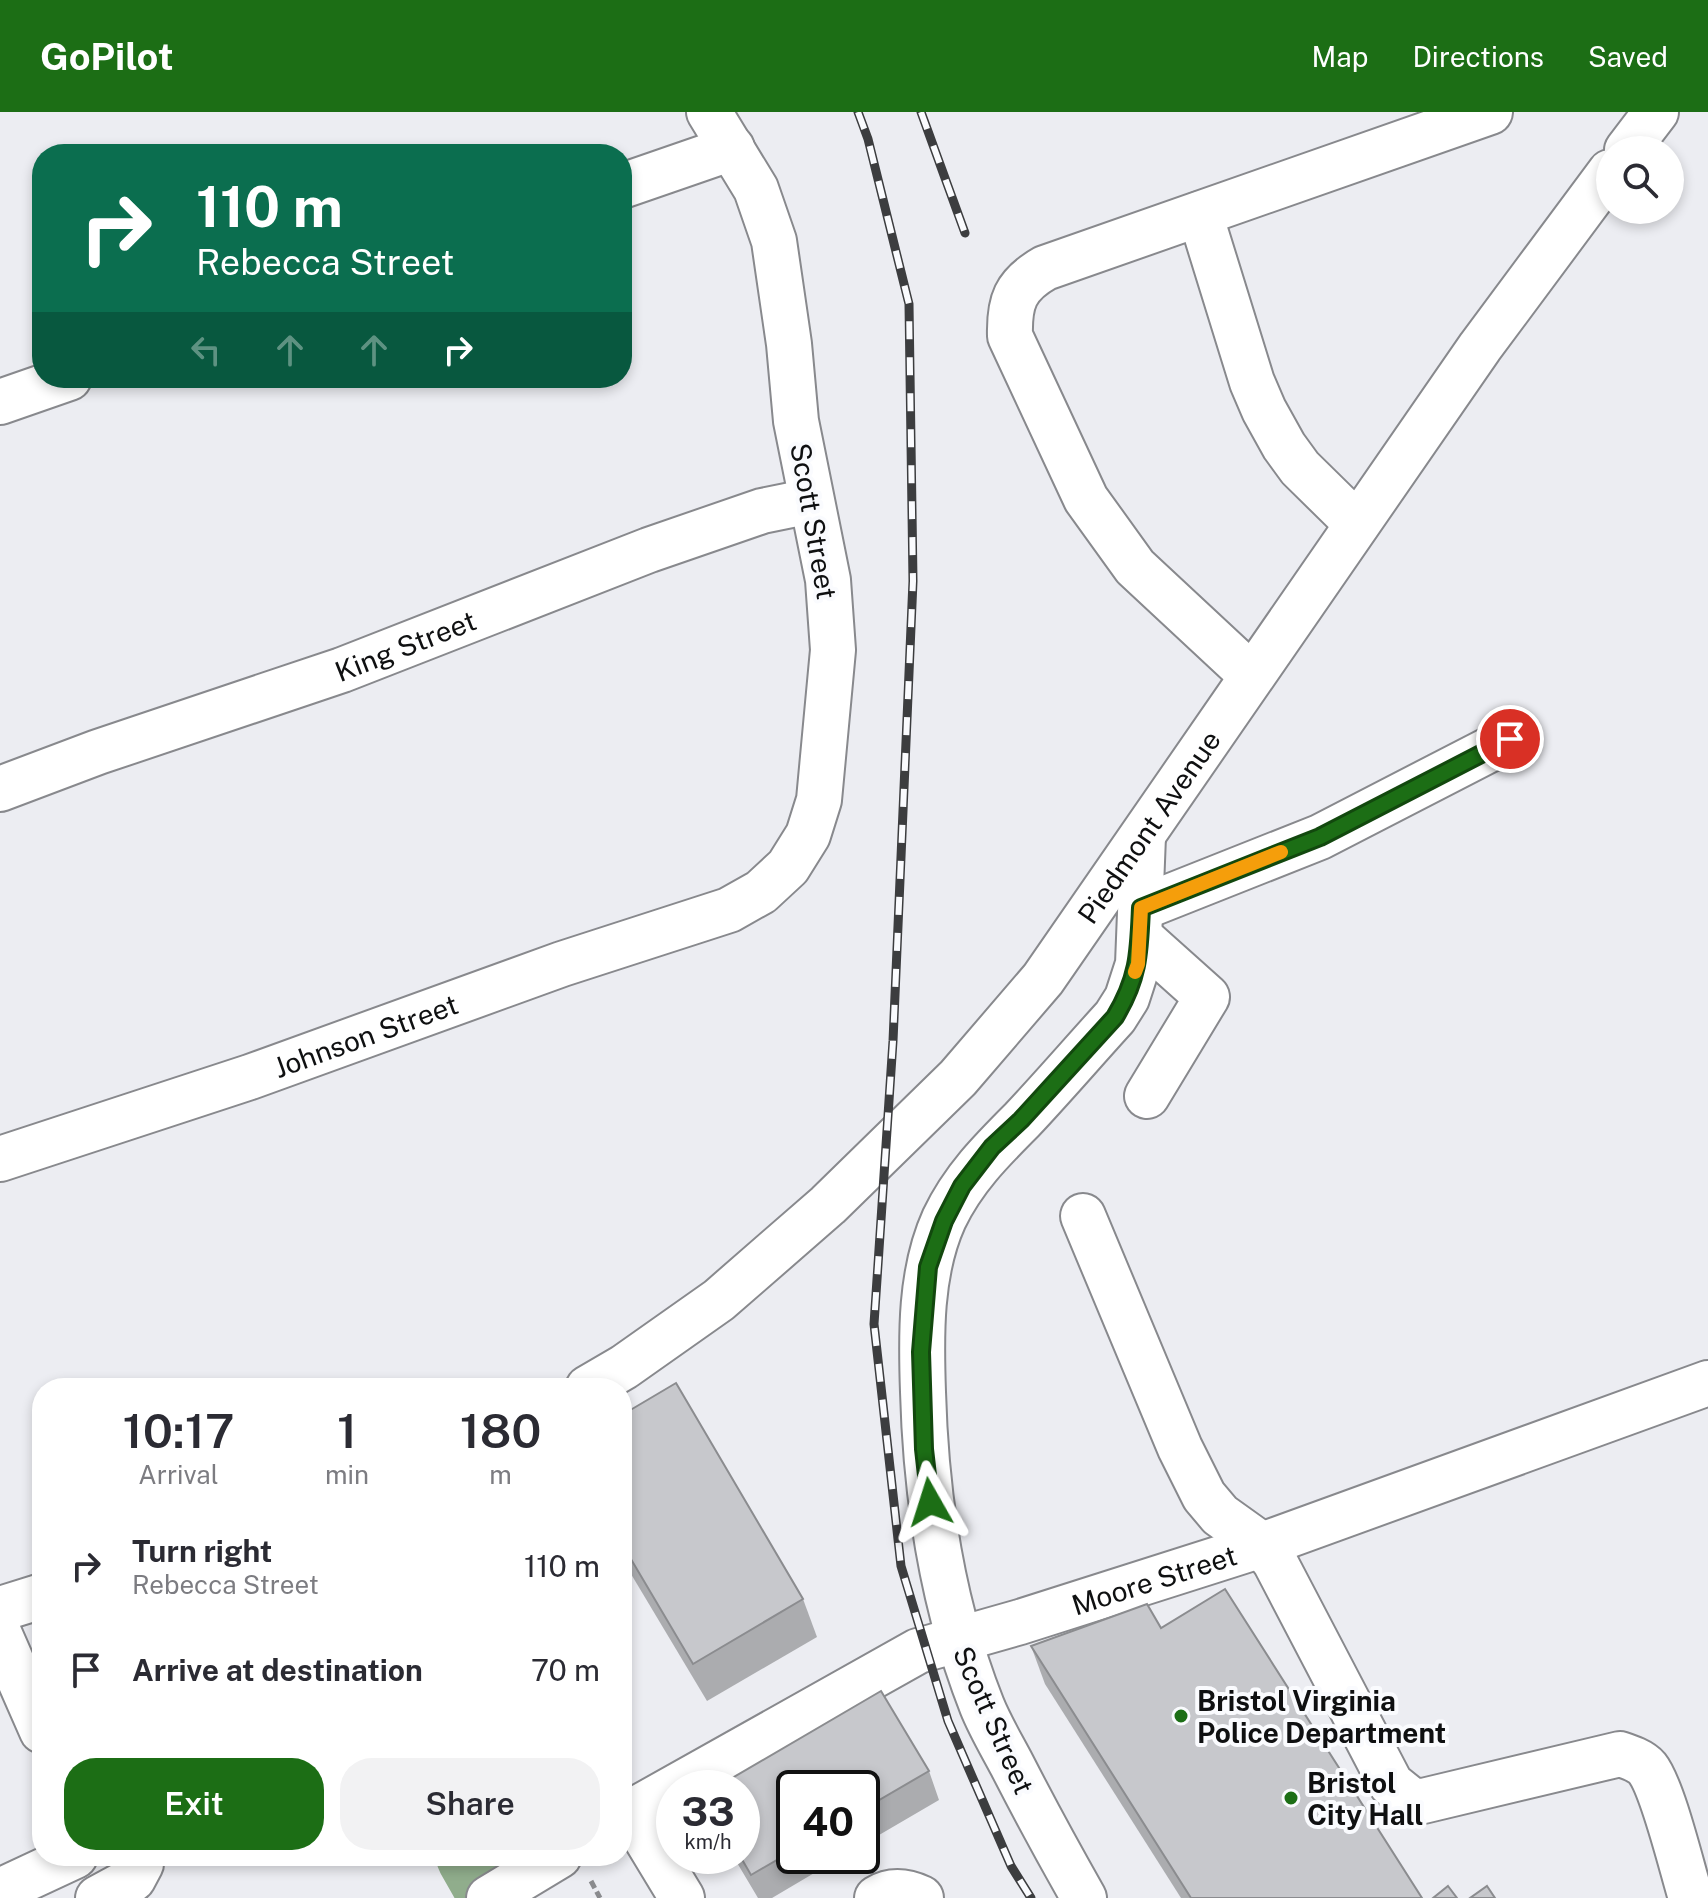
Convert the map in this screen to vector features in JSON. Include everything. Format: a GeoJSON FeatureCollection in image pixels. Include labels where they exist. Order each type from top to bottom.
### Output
{"type":"FeatureCollection","features":[{"type":"Feature","properties":{"kind":"street","name":"Scott Street"},"geometry":{"type":"LineString","coordinates":[[709,112],[756,189],[774,241],[796,421],[828,580],[833,650],[819,800],[808,835],[788,867],[761,892],[729,910]]}},
{"type":"Feature","properties":{"kind":"street"},"geometry":{"type":"LineString","coordinates":[[1251,675],[1135,567],[1086,499],[1010,336],[1009,313],[1015,295],[1030,277],[1045,268],[1490,112]]}},
{"type":"Feature","properties":{"kind":"street"},"geometry":{"type":"LineString","coordinates":[[1638,136],[1656,112]]}},
{"type":"Feature","properties":{"kind":"street"},"geometry":{"type":"LineString","coordinates":[[632,183],[732,148]]}},
{"type":"Feature","properties":{"kind":"street","name":"Piedmont Avenue"},"geometry":{"type":"LineString","coordinates":[[605,1378],[719,1300],[828,1205],[958,1078],[1043,979],[1480,347],[1596,191]]}},
{"type":"Feature","properties":{"kind":"street"},"geometry":{"type":"LineString","coordinates":[[1200,214],[1252,382],[1264,410],[1300,468],[1357,524]]}},
{"type":"Feature","properties":{"kind":"street"},"geometry":{"type":"LineString","coordinates":[[0,402],[40,388]]}},
{"type":"Feature","properties":{"kind":"street","name":"King Street"},"geometry":{"type":"LineString","coordinates":[[0,789],[98,752],[342,670],[663,545],[762,511],[811,501]]}},
{"type":"Feature","properties":{"kind":"street"},"geometry":{"type":"LineString","coordinates":[[1147,1096],[1207,997],[1140,922],[1320,837],[1510,739]]}},
{"type":"Feature","properties":{"kind":"street","name":"Scott Street"},"geometry":{"type":"LineString","coordinates":[[1084,1898],[1044,1829],[983,1709],[957,1639],[933,1529],[924,1449],[921,1352],[928,1267],[944,1221],[962,1186],[992,1147],[1021,1120],[1115,1017],[1127,998],[1138,964],[1143,836]]}},
{"type":"Feature","properties":{"kind":"street","name":"Johnson Street"},"geometry":{"type":"LineString","coordinates":[[0,1159],[250,1077],[562,964],[729,910]]}},
{"type":"Feature","properties":{"kind":"street"},"geometry":{"type":"LineString","coordinates":[[1083,1216],[1180,1448],[1204,1496],[1220,1515],[1262,1545],[1275,1562],[1391,1784],[1411,1800],[1423,1801],[1620,1754],[1632,1757],[1646,1767],[1656,1785],[1691,1898]]}},
{"type":"Feature","properties":{"kind":"street","name":"Moore Street"},"geometry":{"type":"LineString","coordinates":[[632,1811],[918,1651],[1262,1545],[1708,1383]]}},
{"type":"Feature","properties":{"kind":"street"},"geometry":{"type":"LineString","coordinates":[[0,1609],[32,1599]]}},
{"type":"Feature","properties":{"kind":"street"},"geometry":{"type":"LineString","coordinates":[[0,1635],[32,1708]]}},
{"type":"Feature","properties":{"kind":"street"},"geometry":{"type":"LineString","coordinates":[[632,1823],[682,1898]]}},
{"type":"Feature","properties":{"kind":"street"},"geometry":{"type":"LineString","coordinates":[[0,1891],[54,1866]]}},
{"type":"Feature","properties":{"kind":"street"},"geometry":{"type":"LineString","coordinates":[[98,1898],[133,1879],[140,1866]]}},
{"type":"Feature","properties":{"kind":"street"},"geometry":{"type":"LineString","coordinates":[[489,1898],[543,1866]]}},
{"type":"Feature","properties":{"kind":"street"},"geometry":{"type":"LineString","coordinates":[[877,1898],[885,1893],[907,1891],[921,1898]]}},
{"type":"Feature","properties":{"kind":"building"},"geometry":{"type":"Polygon","coordinates":[[[676,1383],[803,1599],[693,1664],[632,1561],[632,1409],[676,1383]]]}},
{"type":"Feature","properties":{"kind":"building"},"geometry":{"type":"Polygon","coordinates":[[[1225,1589],[1422,1898],[1191,1898],[1031,1646],[1147,1604],[1161,1628],[1225,1589]]]}},
{"type":"Feature","properties":{"kind":"building"},"geometry":{"type":"Polygon","coordinates":[[[881,1691],[929,1771],[880,1800],[880,1770],[776,1770],[776,1860],[760,1870],[760,1770],[746,1770],[881,1691]]]}},
{"type":"Feature","properties":{"kind":"building"},"geometry":{"type":"Polygon","coordinates":[[[1448,1886],[1457,1898],[1433,1898],[1448,1886]]]}},
{"type":"Feature","properties":{"kind":"building"},"geometry":{"type":"Polygon","coordinates":[[[1487,1886],[1495,1898],[1470,1898],[1487,1886]]]}},
{"type":"Feature","properties":{"kind":"waterway"},"geometry":{"type":"LineString","coordinates":[[478,1866],[496,1898]]}},
{"type":"Feature","properties":{"kind":"railway"},"geometry":{"type":"LineString","coordinates":[[858,112],[868,139],[909,304],[913,581],[893,1041],[874,1324],[901,1566],[948,1721],[1011,1866],[1031,1898]]}},
{"type":"Feature","properties":{"kind":"railway"},"geometry":{"type":"LineString","coordinates":[[921,112],[965,233]]}},
{"type":"Feature","properties":{"kind":"slow traffic"},"geometry":{"type":"LineString","coordinates":[[1135,972],[1141,908],[1281,852]]}},
{"type":"Feature","properties":{"kind":"place","name":"Bristol Virginia Police Department"},"geometry":{"type":"Point","coordinates":[1181,1716]}},
{"type":"Feature","properties":{"kind":"place","name":"Bristol City Hall"},"geometry":{"type":"Point","coordinates":[1291,1798]}},
{"type":"Feature","properties":{"kind":"route"},"geometry":{"type":"LineString","coordinates":[[930,1502],[924,1449],[921,1352],[928,1267],[944,1221],[962,1186],[992,1147],[1021,1120],[1115,1017],[1127,998],[1138,964],[1141,908],[1320,837],[1510,739]]}}]}
